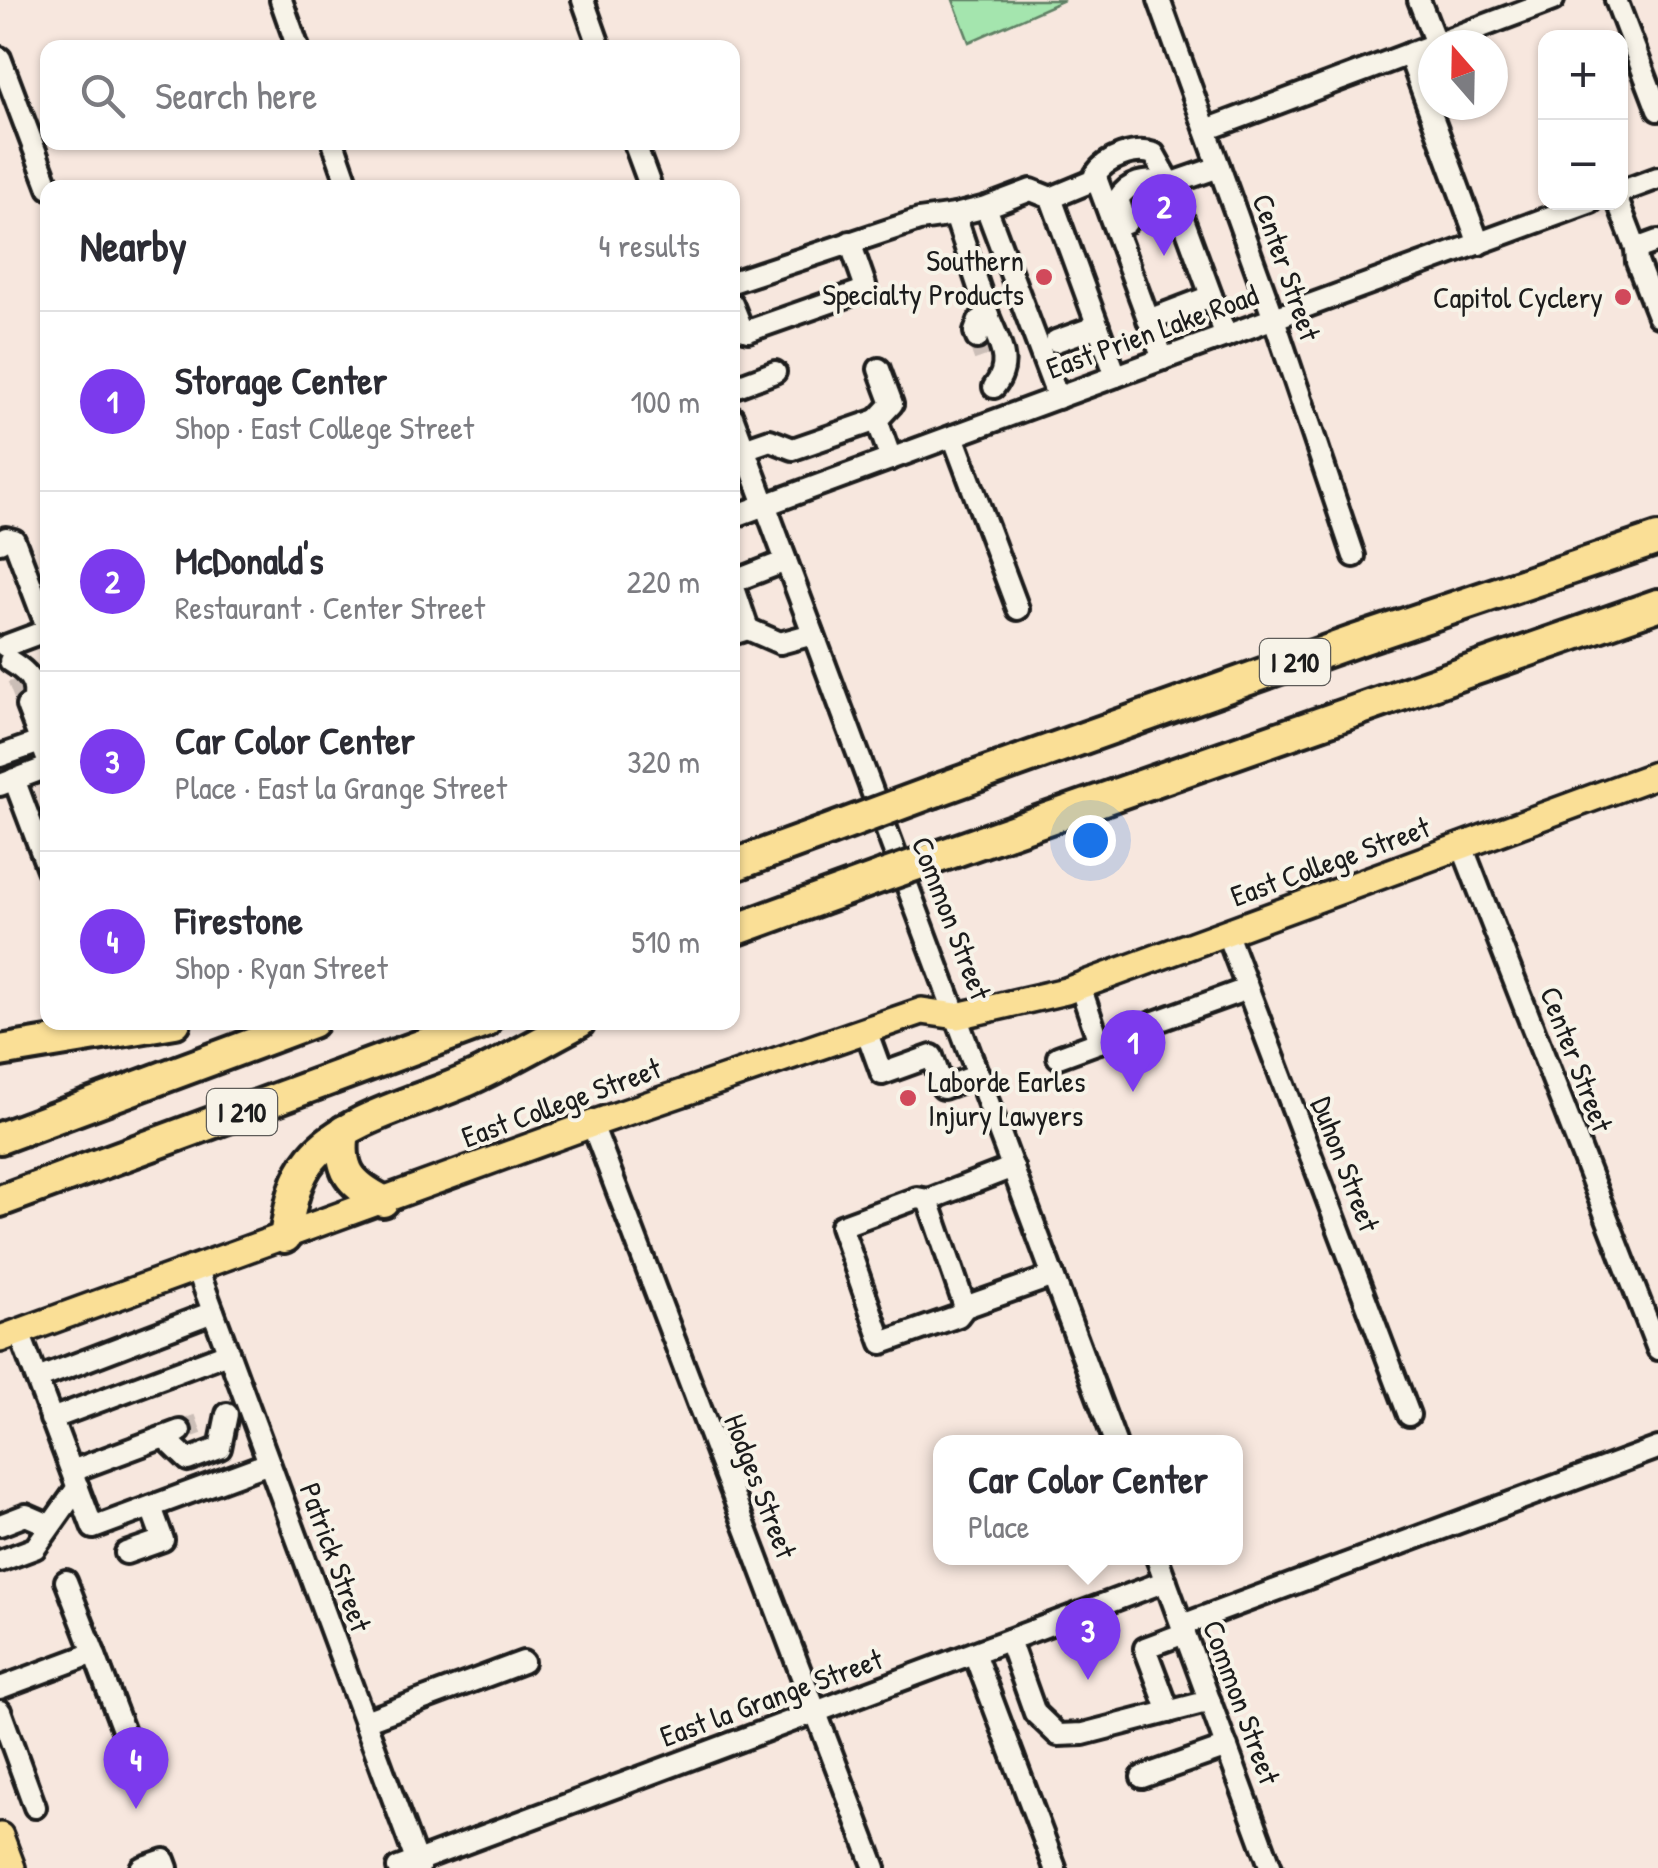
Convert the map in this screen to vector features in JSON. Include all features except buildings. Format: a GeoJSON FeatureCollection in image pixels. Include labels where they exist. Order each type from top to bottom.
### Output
{"type":"FeatureCollection","features":[{"type":"Feature","properties":{"kind":"highway","name":"I 210"},"geometry":{"type":"LineString","coordinates":[[740,863],[1355,641],[1658,539]]}},
{"type":"Feature","properties":{"kind":"highway","name":"I 210"},"geometry":{"type":"LineString","coordinates":[[740,928],[1658,605]]}},
{"type":"Feature","properties":{"kind":"highway"},"geometry":{"type":"LineString","coordinates":[[740,947],[787,926],[838,893]]}},
{"type":"Feature","properties":{"kind":"highway"},"geometry":{"type":"LineString","coordinates":[[0,1051],[127,1030]]}},
{"type":"Feature","properties":{"kind":"highway","name":"I 210"},"geometry":{"type":"LineString","coordinates":[[0,1138],[290,1030]]}},
{"type":"Feature","properties":{"kind":"highway","name":"I 210"},"geometry":{"type":"LineString","coordinates":[[0,1201],[463,1030]]}},
{"type":"Feature","properties":{"kind":"highway"},"geometry":{"type":"LineString","coordinates":[[284,1237],[292,1196],[302,1171],[315,1154],[344,1131],[467,1080],[564,1030]]}},
{"type":"Feature","properties":{"kind":"highway"},"geometry":{"type":"LineString","coordinates":[[344,1131],[340,1153],[348,1174],[360,1189],[384,1200]]}},
{"type":"Feature","properties":{"kind":"main road","name":"East College Street"},"geometry":{"type":"LineString","coordinates":[[10,1336],[592,1124],[922,1010],[957,1016],[1080,986],[1658,774]]}},
{"type":"Feature","properties":{"kind":"main road"},"geometry":{"type":"LineString","coordinates":[[0,1836],[12,1868]]}},
{"type":"Feature","properties":{"kind":"street"},"geometry":{"type":"LineString","coordinates":[[281,0],[295,40]]}},
{"type":"Feature","properties":{"kind":"street"},"geometry":{"type":"LineString","coordinates":[[583,0],[597,40]]}},
{"type":"Feature","properties":{"kind":"street","name":"Center Street"},"geometry":{"type":"LineString","coordinates":[[1159,0],[1354,556]]}},
{"type":"Feature","properties":{"kind":"street"},"geometry":{"type":"LineString","coordinates":[[1419,0],[1431,30]]}},
{"type":"Feature","properties":{"kind":"street"},"geometry":{"type":"LineString","coordinates":[[1472,30],[1550,0]]}},
{"type":"Feature","properties":{"kind":"street"},"geometry":{"type":"LineString","coordinates":[[1616,0],[1658,110]]}},
{"type":"Feature","properties":{"kind":"street"},"geometry":{"type":"LineString","coordinates":[[1206,130],[1418,51]]}},
{"type":"Feature","properties":{"kind":"street"},"geometry":{"type":"LineString","coordinates":[[1409,54],[1479,244]]}},
{"type":"Feature","properties":{"kind":"street"},"geometry":{"type":"LineString","coordinates":[[0,58],[45,180]]}},
{"type":"Feature","properties":{"kind":"street"},"geometry":{"type":"LineString","coordinates":[[1163,360],[1095,175],[1102,164],[1142,149],[1154,154],[1169,183],[1226,336]]}},
{"type":"Feature","properties":{"kind":"street"},"geometry":{"type":"LineString","coordinates":[[336,150],[347,180]]}},
{"type":"Feature","properties":{"kind":"street"},"geometry":{"type":"LineString","coordinates":[[637,150],[647,180]]}},
{"type":"Feature","properties":{"kind":"street"},"geometry":{"type":"LineString","coordinates":[[1146,314],[1151,294],[1118,199],[1136,183],[1169,183],[1219,167]]}},
{"type":"Feature","properties":{"kind":"street"},"geometry":{"type":"LineString","coordinates":[[1628,189],[1658,178]]}},
{"type":"Feature","properties":{"kind":"street"},"geometry":{"type":"LineString","coordinates":[[740,279],[919,220],[955,216],[1032,190],[1050,198],[1097,180]]}},
{"type":"Feature","properties":{"kind":"street"},"geometry":{"type":"LineString","coordinates":[[1050,198],[1116,376]]}},
{"type":"Feature","properties":{"kind":"street"},"geometry":{"type":"LineString","coordinates":[[986,207],[1047,342],[1058,398]]}},
{"type":"Feature","properties":{"kind":"street","name":"East Prien Lake Road"},"geometry":{"type":"LineString","coordinates":[[740,514],[1570,210]]}},
{"type":"Feature","properties":{"kind":"street"},"geometry":{"type":"LineString","coordinates":[[1621,210],[1658,316]]}},
{"type":"Feature","properties":{"kind":"street"},"geometry":{"type":"LineString","coordinates":[[955,216],[988,315],[994,370],[1005,417]]}},
{"type":"Feature","properties":{"kind":"street"},"geometry":{"type":"LineString","coordinates":[[1636,249],[1658,241]]}},
{"type":"Feature","properties":{"kind":"street"},"geometry":{"type":"LineString","coordinates":[[740,324],[748,331],[859,292],[865,285],[850,242]]}},
{"type":"Feature","properties":{"kind":"street"},"geometry":{"type":"LineString","coordinates":[[1146,314],[1211,296]]}},
{"type":"Feature","properties":{"kind":"street"},"geometry":{"type":"LineString","coordinates":[[977,338],[979,321],[988,315]]}},
{"type":"Feature","properties":{"kind":"street"},"geometry":{"type":"LineString","coordinates":[[994,370],[1047,342],[1098,326]]}},
{"type":"Feature","properties":{"kind":"street"},"geometry":{"type":"LineString","coordinates":[[744,449],[770,440],[793,449],[877,420],[892,404],[879,369]]}},
{"type":"Feature","properties":{"kind":"street"},"geometry":{"type":"LineString","coordinates":[[740,385],[776,372]]}},
{"type":"Feature","properties":{"kind":"street"},"geometry":{"type":"LineString","coordinates":[[877,420],[891,458]]}},
{"type":"Feature","properties":{"kind":"street"},"geometry":{"type":"LineString","coordinates":[[953,436],[1018,609]]}},
{"type":"Feature","properties":{"kind":"street","name":"Common Street"},"geometry":{"type":"LineString","coordinates":[[740,438],[1112,1435]]}},
{"type":"Feature","properties":{"kind":"street"},"geometry":{"type":"LineString","coordinates":[[0,542],[6,538],[14,540],[40,609]]}},
{"type":"Feature","properties":{"kind":"street"},"geometry":{"type":"LineString","coordinates":[[740,579],[786,561]]}},
{"type":"Feature","properties":{"kind":"street"},"geometry":{"type":"LineString","coordinates":[[740,632],[780,643],[813,634]]}},
{"type":"Feature","properties":{"kind":"street"},"geometry":{"type":"LineString","coordinates":[[40,635],[8,657],[28,672],[36,694],[28,708],[40,743]]}},
{"type":"Feature","properties":{"kind":"street"},"geometry":{"type":"LineString","coordinates":[[0,756],[40,757]]}},
{"type":"Feature","properties":{"kind":"street"},"geometry":{"type":"LineString","coordinates":[[40,760],[7,782],[40,852]]}},
{"type":"Feature","properties":{"kind":"street","name":"Center Street"},"geometry":{"type":"LineString","coordinates":[[1462,846],[1658,1350]]}},
{"type":"Feature","properties":{"kind":"street","name":"Duhon Street"},"geometry":{"type":"LineString","coordinates":[[1227,934],[1409,1416]]}},
{"type":"Feature","properties":{"kind":"street"},"geometry":{"type":"LineString","coordinates":[[1080,986],[1099,1042]]}},
{"type":"Feature","properties":{"kind":"street"},"geometry":{"type":"LineString","coordinates":[[1058,1057],[1247,988]]}},
{"type":"Feature","properties":{"kind":"street"},"geometry":{"type":"LineString","coordinates":[[866,1030],[882,1074],[932,1056],[943,1088],[979,1075]]}},
{"type":"Feature","properties":{"kind":"street","name":"Hodges Street"},"geometry":{"type":"LineString","coordinates":[[592,1124],[875,1868]]}},
{"type":"Feature","properties":{"kind":"street"},"geometry":{"type":"LineString","coordinates":[[1013,1168],[928,1200],[917,1198],[841,1226],[882,1343],[1053,1276]]}},
{"type":"Feature","properties":{"kind":"street"},"geometry":{"type":"LineString","coordinates":[[928,1200],[966,1307]]}},
{"type":"Feature","properties":{"kind":"street","name":"Patrick Street"},"geometry":{"type":"LineString","coordinates":[[197,1268],[365,1722],[411,1866]]}},
{"type":"Feature","properties":{"kind":"street"},"geometry":{"type":"LineString","coordinates":[[36,1379],[213,1312]]}},
{"type":"Feature","properties":{"kind":"street"},"geometry":{"type":"LineString","coordinates":[[10,1336],[36,1379],[92,1528],[269,1463]]}},
{"type":"Feature","properties":{"kind":"street"},"geometry":{"type":"LineString","coordinates":[[51,1418],[228,1353]]}},
{"type":"Feature","properties":{"kind":"street"},"geometry":{"type":"LineString","coordinates":[[0,1561],[35,1548],[75,1479],[172,1434],[188,1460],[220,1448],[217,1417],[248,1406]]}},
{"type":"Feature","properties":{"kind":"street"},"geometry":{"type":"LineString","coordinates":[[1169,1712],[1145,1648],[1183,1629],[1658,1448]]}},
{"type":"Feature","properties":{"kind":"street"},"geometry":{"type":"LineString","coordinates":[[126,1554],[163,1540],[151,1506]]}},
{"type":"Feature","properties":{"kind":"street"},"geometry":{"type":"LineString","coordinates":[[0,1525],[26,1516],[49,1526]]}},
{"type":"Feature","properties":{"kind":"street","name":"Common Street"},"geometry":{"type":"LineString","coordinates":[[1160,1565],[1272,1868]]}},
{"type":"Feature","properties":{"kind":"street"},"geometry":{"type":"LineString","coordinates":[[66,1581],[128,1743]]}},
{"type":"Feature","properties":{"kind":"street","name":"East la Grange Street"},"geometry":{"type":"LineString","coordinates":[[411,1866],[1166,1581]]}},
{"type":"Feature","properties":{"kind":"street"},"geometry":{"type":"LineString","coordinates":[[1009,1640],[1035,1713],[1058,1735],[1083,1734],[1210,1701]]}},
{"type":"Feature","properties":{"kind":"street"},"geometry":{"type":"LineString","coordinates":[[0,1688],[94,1653]]}},
{"type":"Feature","properties":{"kind":"street"},"geometry":{"type":"LineString","coordinates":[[974,1653],[1056,1868]]}},
{"type":"Feature","properties":{"kind":"street"},"geometry":{"type":"LineString","coordinates":[[365,1722],[524,1662]]}},
{"type":"Feature","properties":{"kind":"street"},"geometry":{"type":"LineString","coordinates":[[0,1711],[36,1807]]}},
{"type":"Feature","properties":{"kind":"street"},"geometry":{"type":"LineString","coordinates":[[1142,1777],[1226,1747]]}},
{"type":"Feature","properties":{"kind":"street"},"geometry":{"type":"LineString","coordinates":[[141,1868],[164,1860],[167,1868]]}},
{"type":"Feature","properties":{"kind":"green space"},"geometry":{"type":"Polygon","coordinates":[[[953,0],[1064,0],[969,42],[953,0]]]}},
{"type":"Feature","properties":{"kind":"tunnel"},"geometry":{"type":"LineString","coordinates":[[977,338],[987,366]]}},
{"type":"Feature","properties":{"kind":"tunnel"},"geometry":{"type":"LineString","coordinates":[[17,679],[25,700]]}},
{"type":"Feature","properties":{"kind":"tunnel"},"geometry":{"type":"LineString","coordinates":[[180,1431],[208,1421]]}},
{"type":"Feature","properties":{"kind":"place","name":"McDonald's"},"geometry":{"type":"Point","coordinates":[1164,256]}},
{"type":"Feature","properties":{"kind":"place","name":"Southern Specialty Products"},"geometry":{"type":"Point","coordinates":[1044,277]}},
{"type":"Feature","properties":{"kind":"place","name":"Capitol Cyclery"},"geometry":{"type":"Point","coordinates":[1623,297]}},
{"type":"Feature","properties":{"kind":"place","name":"Storage Center"},"geometry":{"type":"Point","coordinates":[1133,1092]}},
{"type":"Feature","properties":{"kind":"place","name":"Laborde Earles Injury Lawyers"},"geometry":{"type":"Point","coordinates":[908,1098]}},
{"type":"Feature","properties":{"kind":"place","name":"Car Color Center"},"geometry":{"type":"Point","coordinates":[1088,1680]}},
{"type":"Feature","properties":{"kind":"place","name":"Firestone"},"geometry":{"type":"Point","coordinates":[136,1809]}}]}
